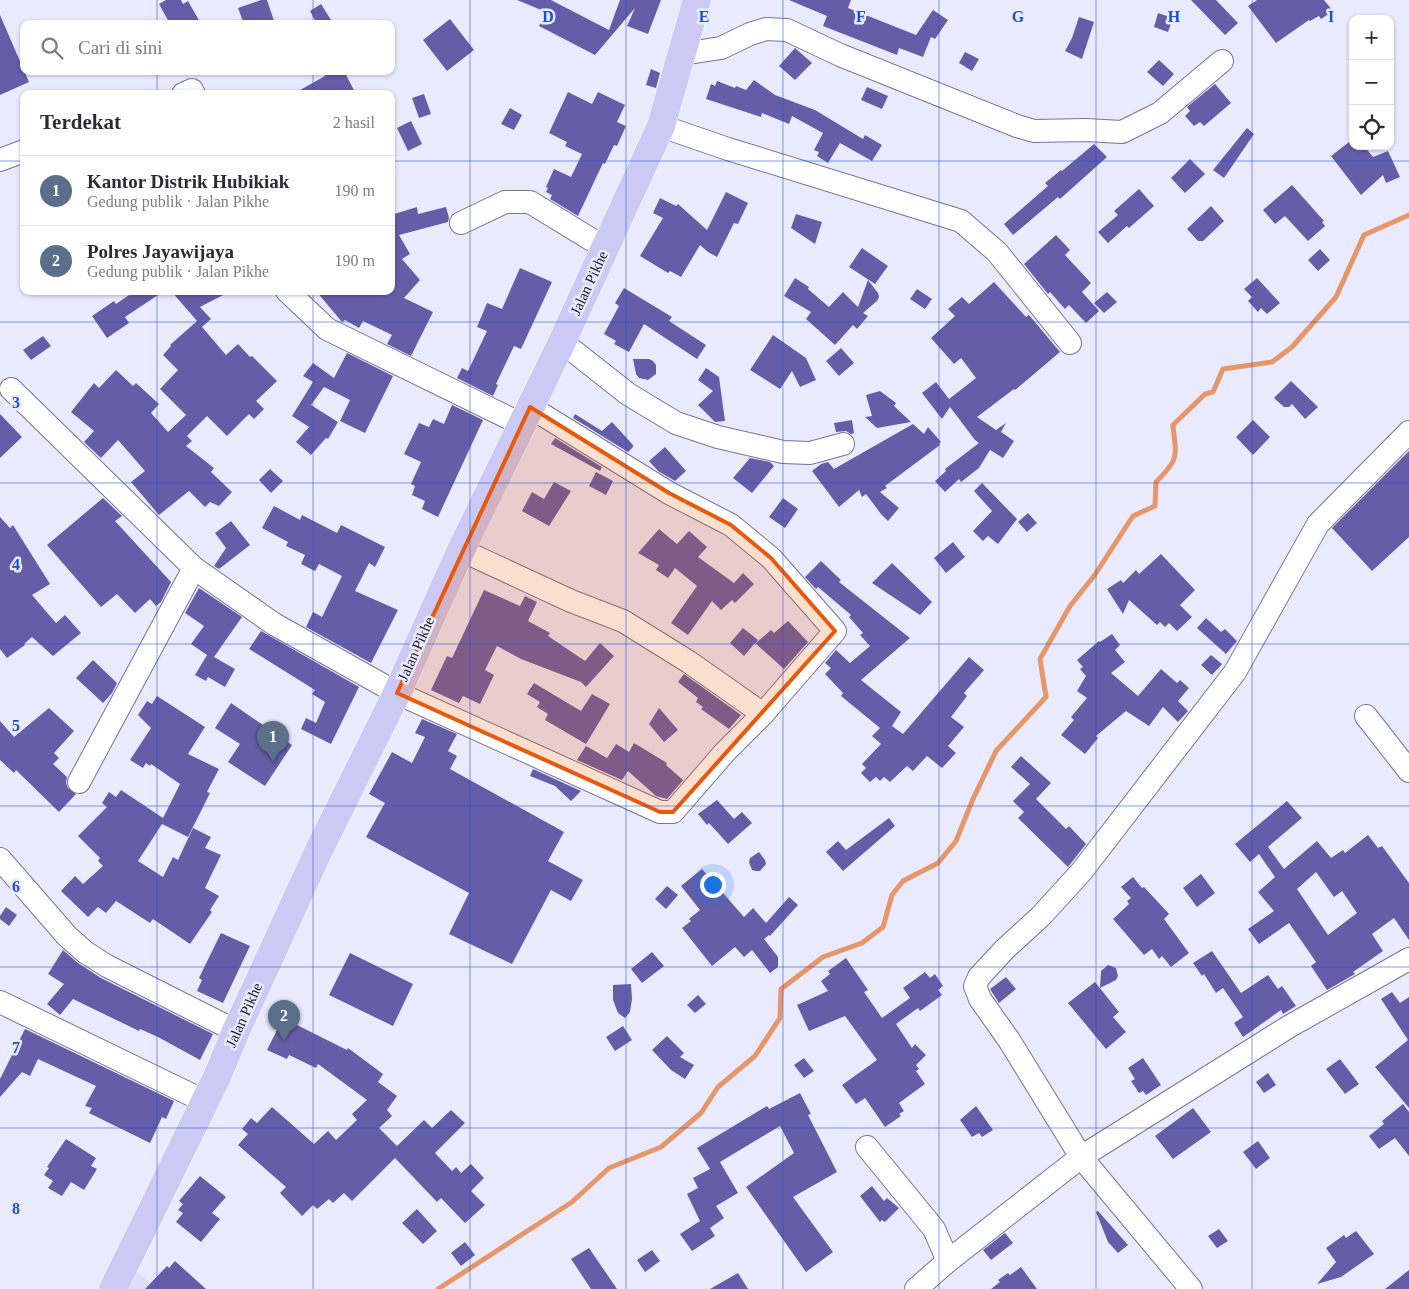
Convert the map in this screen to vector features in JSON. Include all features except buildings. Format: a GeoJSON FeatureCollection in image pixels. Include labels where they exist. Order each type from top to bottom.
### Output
{"type":"FeatureCollection","features":[{"type":"Feature","properties":{"kind":"highway","name":"Jalan Pikhe"},"geometry":{"type":"LineString","coordinates":[[113,1289],[217,1077],[236,1031],[319,850],[397,693],[461,550],[562,342],[661,126],[697,0]]}},
{"type":"Feature","properties":{"kind":"street"},"geometry":{"type":"LineString","coordinates":[[682,54],[721,48],[750,34],[766,29],[787,30],[840,54],[1017,126],[1034,130],[1122,132],[1160,113],[1222,61]]}},
{"type":"Feature","properties":{"kind":"street"},"geometry":{"type":"LineString","coordinates":[[661,126],[728,149],[961,221],[996,252],[1070,343]]}},
{"type":"Feature","properties":{"kind":"street"},"geometry":{"type":"LineString","coordinates":[[0,160],[20,152]]}},
{"type":"Feature","properties":{"kind":"street"},"geometry":{"type":"LineString","coordinates":[[461,223],[504,202],[530,202],[605,248]]}},
{"type":"Feature","properties":{"kind":"street"},"geometry":{"type":"LineString","coordinates":[[11,390],[194,568],[274,624],[397,693],[660,812],[673,812],[725,752],[763,714],[835,631],[771,558],[731,525],[526,416],[328,329],[291,295]]}},
{"type":"Feature","properties":{"kind":"street"},"geometry":{"type":"LineString","coordinates":[[562,342],[628,394],[676,423],[718,437],[782,452],[810,453],[843,444]]}},
{"type":"Feature","properties":{"kind":"street"},"geometry":{"type":"LineString","coordinates":[[1190,1289],[1081,1157],[1009,1040],[980,999],[975,986],[979,977],[1005,949],[1042,916],[1082,871],[1235,672],[1318,524],[1409,432]]}},
{"type":"Feature","properties":{"kind":"street"},"geometry":{"type":"LineString","coordinates":[[461,550],[571,600],[623,621],[689,662],[763,714]]}},
{"type":"Feature","properties":{"kind":"street"},"geometry":{"type":"LineString","coordinates":[[79,782],[194,568]]}},
{"type":"Feature","properties":{"kind":"street"},"geometry":{"type":"LineString","coordinates":[[1366,716],[1409,771]]}},
{"type":"Feature","properties":{"kind":"street"},"geometry":{"type":"LineString","coordinates":[[0,859],[67,936],[85,952],[107,966],[236,1031]]}},
{"type":"Feature","properties":{"kind":"street"},"geometry":{"type":"LineString","coordinates":[[916,1289],[948,1261],[1081,1157],[1290,1026],[1409,959]]}},
{"type":"Feature","properties":{"kind":"street"},"geometry":{"type":"LineString","coordinates":[[0,1002],[204,1101]]}},
{"type":"Feature","properties":{"kind":"street"},"geometry":{"type":"LineString","coordinates":[[866,1147],[934,1230],[948,1261]]}},
{"type":"Feature","properties":{"kind":"highlighted area"},"geometry":{"type":"Polygon","coordinates":[[[530,407],[669,493],[731,525],[771,558],[835,631],[673,812],[660,812],[397,693],[530,407]]]}},
{"type":"Feature","properties":{"kind":"shaded area"},"geometry":{"type":"Polygon","coordinates":[[[137,1272],[157,1289],[128,1289],[137,1272]]]}},
{"type":"Feature","properties":{"kind":"waterway"},"geometry":{"type":"LineString","coordinates":[[438,1289],[572,1202],[609,1168],[661,1147],[701,1113],[718,1087],[755,1056],[780,1018],[781,989],[823,957],[862,943],[883,927],[892,895],[903,881],[938,863],[956,841],[973,799],[996,751],[1046,697],[1040,659],[1070,606],[1094,576],[1133,516],[1155,506],[1156,482],[1173,462],[1175,456],[1173,425],[1205,394],[1213,392],[1223,369],[1272,362],[1292,347],[1336,297],[1364,235],[1409,215]]}},
{"type":"Feature","properties":{"kind":"place","name":"Kantor Distrik Hubikiak"},"geometry":{"type":"Point","coordinates":[273,762]}},
{"type":"Feature","properties":{"kind":"place","name":"Polres Jayawijaya"},"geometry":{"type":"Point","coordinates":[284,1041]}}]}
